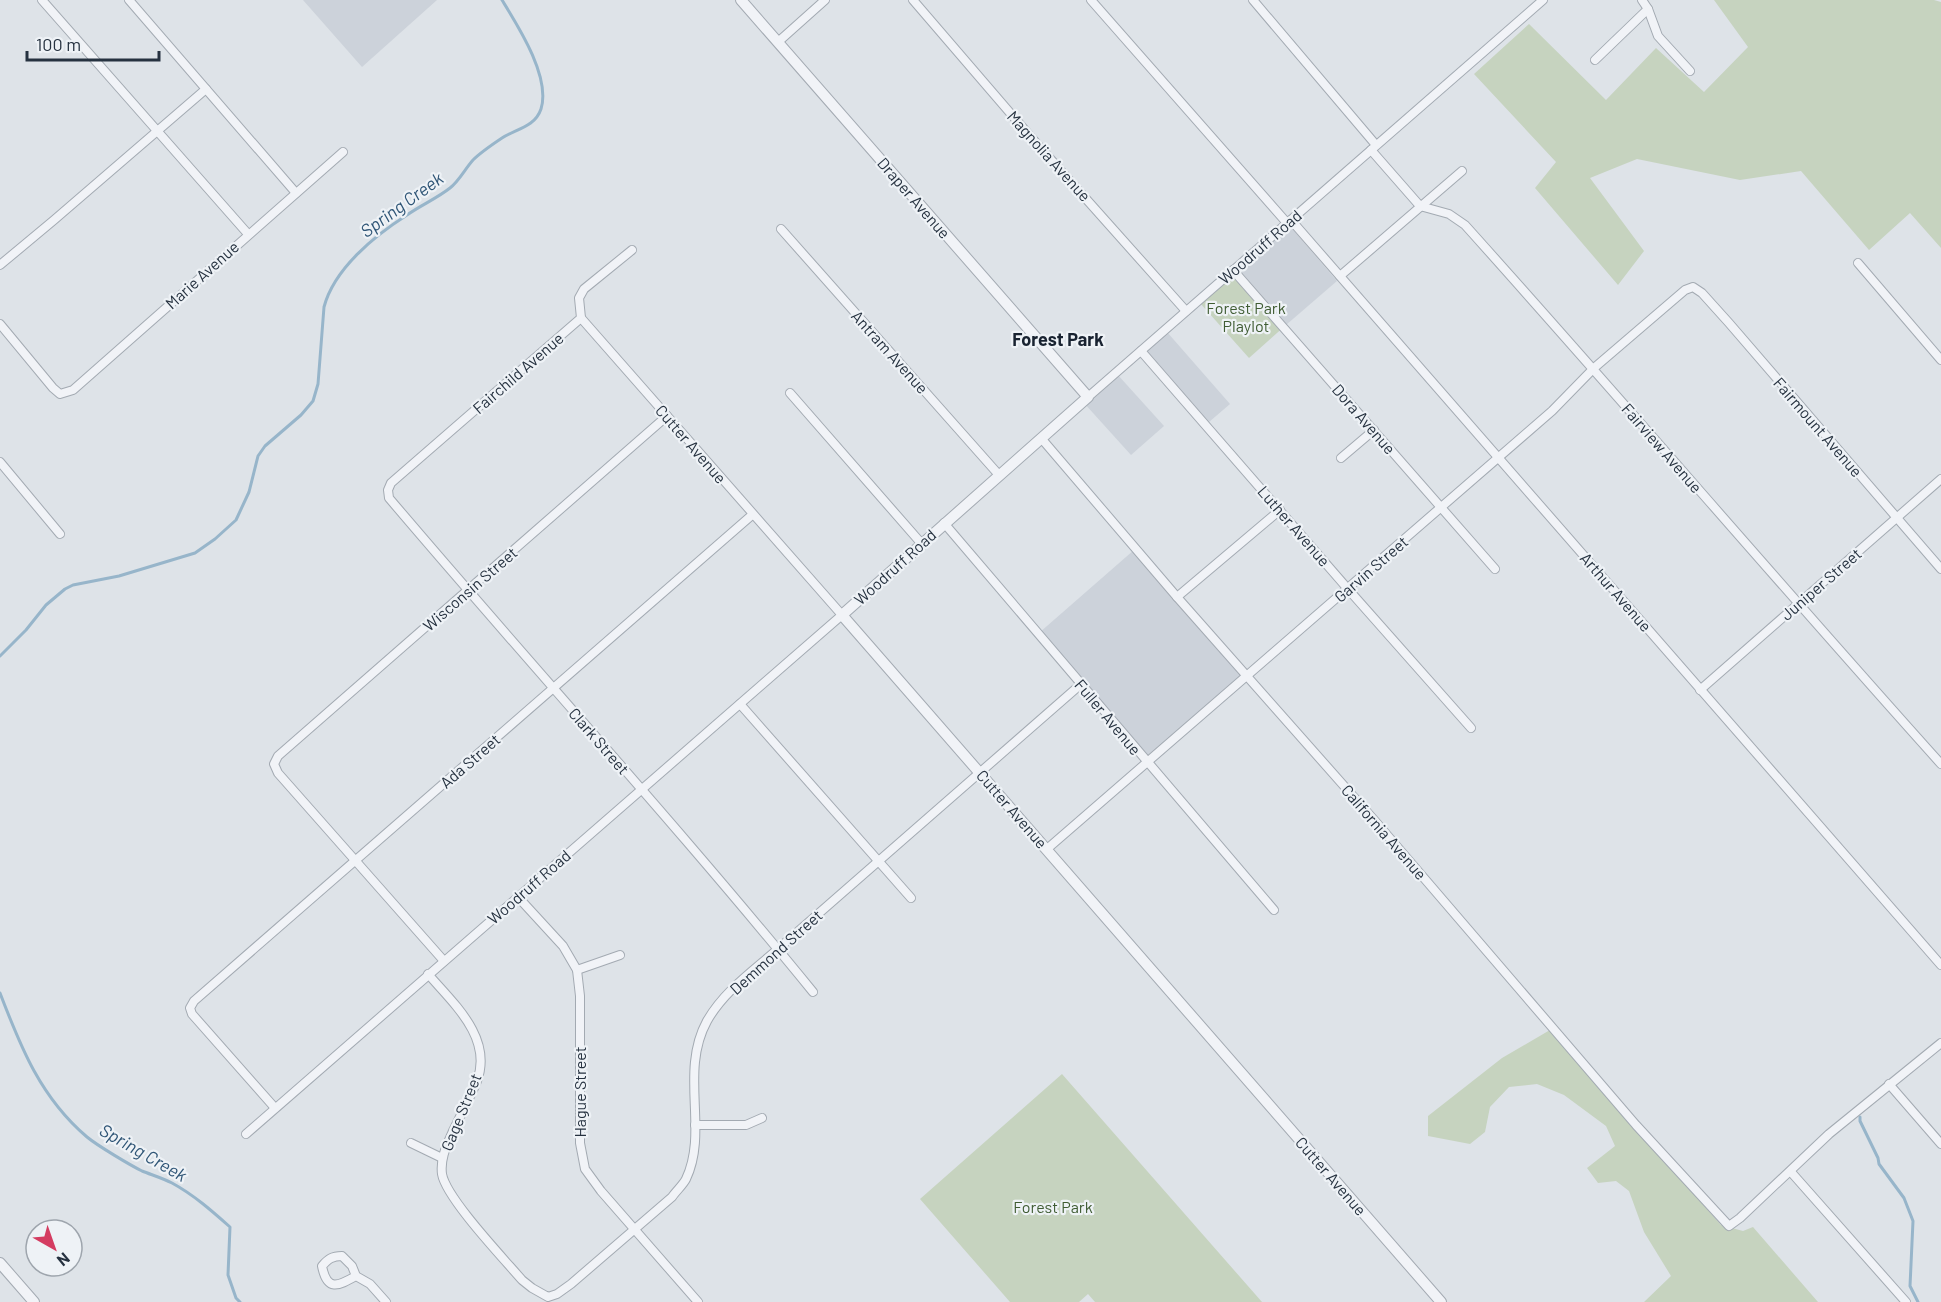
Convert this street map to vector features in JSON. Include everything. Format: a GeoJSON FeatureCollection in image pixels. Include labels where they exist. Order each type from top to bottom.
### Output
{"type":"FeatureCollection","features":[{"type":"Feature","properties":{"kind":"street"},"geometry":{"type":"LineString","coordinates":[[42,0],[248,234]]}},
{"type":"Feature","properties":{"kind":"street"},"geometry":{"type":"LineString","coordinates":[[129,0],[296,193]]}},
{"type":"Feature","properties":{"kind":"street","name":"Draper Avenue"},"geometry":{"type":"LineString","coordinates":[[741,0],[1088,396]]}},
{"type":"Feature","properties":{"kind":"street"},"geometry":{"type":"LineString","coordinates":[[778,42],[825,0]]}},
{"type":"Feature","properties":{"kind":"street","name":"Magnolia Avenue"},"geometry":{"type":"LineString","coordinates":[[913,0],[1186,311]]}},
{"type":"Feature","properties":{"kind":"street","name":"Arthur Avenue"},"geometry":{"type":"LineString","coordinates":[[1091,0],[1340,276],[1941,965]]}},
{"type":"Feature","properties":{"kind":"street"},"geometry":{"type":"LineString","coordinates":[[1253,0],[1420,206]]}},
{"type":"Feature","properties":{"kind":"street","name":"Woodruff Road"},"geometry":{"type":"LineString","coordinates":[[246,1134],[1543,0]]}},
{"type":"Feature","properties":{"kind":"street"},"geometry":{"type":"LineString","coordinates":[[1642,0],[1648,9],[1658,36],[1690,71]]}},
{"type":"Feature","properties":{"kind":"street"},"geometry":{"type":"LineString","coordinates":[[1595,60],[1648,9]]}},
{"type":"Feature","properties":{"kind":"street"},"geometry":{"type":"LineString","coordinates":[[0,265],[206,89]]}},
{"type":"Feature","properties":{"kind":"street","name":"Marie Avenue"},"geometry":{"type":"LineString","coordinates":[[0,324],[53,388],[60,394],[73,390],[342,152]]}},
{"type":"Feature","properties":{"kind":"street"},"geometry":{"type":"LineString","coordinates":[[1340,276],[1462,171]]}},
{"type":"Feature","properties":{"kind":"street","name":"Fairview Avenue"},"geometry":{"type":"LineString","coordinates":[[1420,206],[1449,214],[1465,225],[1593,368],[1797,604],[1941,764]]}},
{"type":"Feature","properties":{"kind":"street","name":"Antram Avenue"},"geometry":{"type":"LineString","coordinates":[[781,229],[999,475]]}},
{"type":"Feature","properties":{"kind":"street"},"geometry":{"type":"LineString","coordinates":[[581,318],[579,298],[584,289],[632,250]]}},
{"type":"Feature","properties":{"kind":"street"},"geometry":{"type":"LineString","coordinates":[[1858,263],[1941,360]]}},
{"type":"Feature","properties":{"kind":"street","name":"Dora Avenue"},"geometry":{"type":"LineString","coordinates":[[1233,270],[1495,570]]}},
{"type":"Feature","properties":{"kind":"street","name":"Garvin Street"},"geometry":{"type":"LineString","coordinates":[[1047,849],[1552,411],[1593,368],[1685,290],[1693,287]]}},
{"type":"Feature","properties":{"kind":"street","name":"Fairmount Avenue"},"geometry":{"type":"LineString","coordinates":[[1693,287],[1702,293],[1722,315],[1941,569]]}},
{"type":"Feature","properties":{"kind":"street","name":"Cutter Avenue"},"geometry":{"type":"LineString","coordinates":[[581,318],[1441,1302]]}},
{"type":"Feature","properties":{"kind":"street","name":"Fairchild Avenue"},"geometry":{"type":"LineString","coordinates":[[388,490],[391,483],[581,318]]}},
{"type":"Feature","properties":{"kind":"street","name":"Luther Avenue"},"geometry":{"type":"LineString","coordinates":[[1142,351],[1471,728]]}},
{"type":"Feature","properties":{"kind":"street"},"geometry":{"type":"LineString","coordinates":[[790,393],[921,543]]}},
{"type":"Feature","properties":{"kind":"street","name":"Wisconsin Street"},"geometry":{"type":"LineString","coordinates":[[355,861],[278,773],[274,764],[278,756],[667,416]]}},
{"type":"Feature","properties":{"kind":"street"},"geometry":{"type":"LineString","coordinates":[[1341,458],[1374,430]]}},
{"type":"Feature","properties":{"kind":"street","name":"California Avenue"},"geometry":{"type":"LineString","coordinates":[[1041,438],[1177,597],[1376,821],[1636,1125],[1729,1226],[1791,1172]]}},
{"type":"Feature","properties":{"kind":"street"},"geometry":{"type":"LineString","coordinates":[[0,462],[60,534]]}},
{"type":"Feature","properties":{"kind":"street","name":"Juniper Street"},"geometry":{"type":"LineString","coordinates":[[1700,690],[1941,479]]}},
{"type":"Feature","properties":{"kind":"street","name":"Clark Street"},"geometry":{"type":"LineString","coordinates":[[388,490],[389,498],[642,789],[813,992]]}},
{"type":"Feature","properties":{"kind":"street"},"geometry":{"type":"LineString","coordinates":[[1177,597],[1280,510]]}},
{"type":"Feature","properties":{"kind":"street","name":"Ada Street"},"geometry":{"type":"LineString","coordinates":[[275,1108],[192,1014],[190,1008],[194,1001],[752,515]]}},
{"type":"Feature","properties":{"kind":"street","name":"Fuller Avenue"},"geometry":{"type":"LineString","coordinates":[[944,523],[1274,910]]}},
{"type":"Feature","properties":{"kind":"street","name":"Demmond Street"},"geometry":{"type":"LineString","coordinates":[[548,1297],[557,1294],[571,1284],[635,1230],[672,1197],[686,1180],[693,1157],[695,1125],[693,1078],[696,1052],[707,1021],[732,988],[1080,685]]}},
{"type":"Feature","properties":{"kind":"street"},"geometry":{"type":"LineString","coordinates":[[740,704],[911,898]]}},
{"type":"Feature","properties":{"kind":"street"},"geometry":{"type":"LineString","coordinates":[[355,861],[444,961]]}},
{"type":"Feature","properties":{"kind":"street","name":"Hague Street"},"geometry":{"type":"LineString","coordinates":[[518,897],[563,946],[577,970],[580,996],[580,1143],[585,1169],[601,1191],[698,1302]]}},
{"type":"Feature","properties":{"kind":"street"},"geometry":{"type":"LineString","coordinates":[[577,970],[620,955]]}},
{"type":"Feature","properties":{"kind":"street","name":"Gage Street"},"geometry":{"type":"LineString","coordinates":[[428,974],[465,1018],[476,1035],[482,1054],[478,1078],[442,1158],[442,1176],[450,1194],[522,1280],[548,1297]]}},
{"type":"Feature","properties":{"kind":"street"},"geometry":{"type":"LineString","coordinates":[[1906,1302],[1791,1172],[1829,1134],[1941,1043]]}},
{"type":"Feature","properties":{"kind":"street"},"geometry":{"type":"LineString","coordinates":[[1889,1084],[1941,1144]]}},
{"type":"Feature","properties":{"kind":"street"},"geometry":{"type":"LineString","coordinates":[[695,1125],[746,1125],[762,1118]]}},
{"type":"Feature","properties":{"kind":"street"},"geometry":{"type":"LineString","coordinates":[[411,1143],[442,1158]]}},
{"type":"Feature","properties":{"kind":"street"},"geometry":{"type":"LineString","coordinates":[[0,1263],[34,1302]]}},
{"type":"Feature","properties":{"kind":"street"},"geometry":{"type":"LineString","coordinates":[[356,1276],[370,1284],[386,1302]]}},
{"type":"Feature","properties":{"kind":"shaded area"},"geometry":{"type":"Polygon","coordinates":[[[303,0],[437,0],[362,67],[303,0]]]}},
{"type":"Feature","properties":{"kind":"shaded area"},"geometry":{"type":"Polygon","coordinates":[[[1289,225],[1337,281],[1286,325],[1238,270],[1289,225]]]}},
{"type":"Feature","properties":{"kind":"shaded area"},"geometry":{"type":"Polygon","coordinates":[[[1167,332],[1230,404],[1202,428],[1139,355],[1167,332]]]}},
{"type":"Feature","properties":{"kind":"shaded area"},"geometry":{"type":"Polygon","coordinates":[[[1117,374],[1164,426],[1131,455],[1084,403],[1117,374]]]}},
{"type":"Feature","properties":{"kind":"shaded area"},"geometry":{"type":"Polygon","coordinates":[[[1134,550],[1244,676],[1147,760],[1039,633],[1134,550]]]}},
{"type":"Feature","properties":{"kind":"green space"},"geometry":{"type":"Polygon","coordinates":[[[1714,0],[1934,0],[1941,2],[1941,248],[1910,213],[1869,250],[1801,171],[1740,180],[1637,159],[1590,178],[1644,251],[1618,285],[1535,188],[1556,162],[1474,74],[1529,24],[1606,100],[1656,48],[1704,92],[1748,47],[1714,0]]]}},
{"type":"Feature","properties":{"kind":"green space","name":"Forest Park Playlot"},"geometry":{"type":"Polygon","coordinates":[[[1238,270],[1286,325],[1249,358],[1200,303],[1238,270]]]}},
{"type":"Feature","properties":{"kind":"green space"},"geometry":{"type":"Polygon","coordinates":[[[1550,1030],[1721,1225],[1743,1231],[1753,1227],[1818,1302],[1644,1302],[1671,1276],[1644,1232],[1629,1191],[1616,1181],[1598,1183],[1587,1168],[1615,1146],[1606,1126],[1564,1095],[1537,1084],[1509,1087],[1490,1107],[1485,1132],[1470,1144],[1428,1136],[1428,1116],[1502,1058],[1550,1030]]]}},
{"type":"Feature","properties":{"kind":"green space","name":"Forest Park"},"geometry":{"type":"Polygon","coordinates":[[[1062,1074],[1262,1302],[1095,1302],[1088,1294],[1079,1302],[1010,1302],[920,1199],[1062,1074]]]}},
{"type":"Feature","properties":{"kind":"waterway","name":"Spring Creek"},"geometry":{"type":"LineString","coordinates":[[0,656],[26,630],[46,605],[65,589],[73,585],[119,576],[195,553],[236,520],[249,492],[258,456],[265,446],[301,415],[313,401],[318,384],[324,307],[329,293],[346,267],[382,233],[450,188],[483,151],[502,138],[530,124],[538,115],[543,96],[537,67],[524,37],[502,0]]}},
{"type":"Feature","properties":{"kind":"waterway","name":"Spring Creek"},"geometry":{"type":"LineString","coordinates":[[0,993],[34,1071],[57,1106],[71,1122],[87,1137],[114,1155],[188,1193],[230,1227],[228,1275],[236,1298],[240,1302]]}},
{"type":"Feature","properties":{"kind":"waterway"},"geometry":{"type":"LineString","coordinates":[[1860,1117],[1879,1164],[1904,1198],[1913,1221],[1910,1286],[1918,1302]]}},
{"type":"Feature","properties":{"kind":"district","name":"Forest Park"},"geometry":{"type":"Point","coordinates":[1058,340]}}]}
